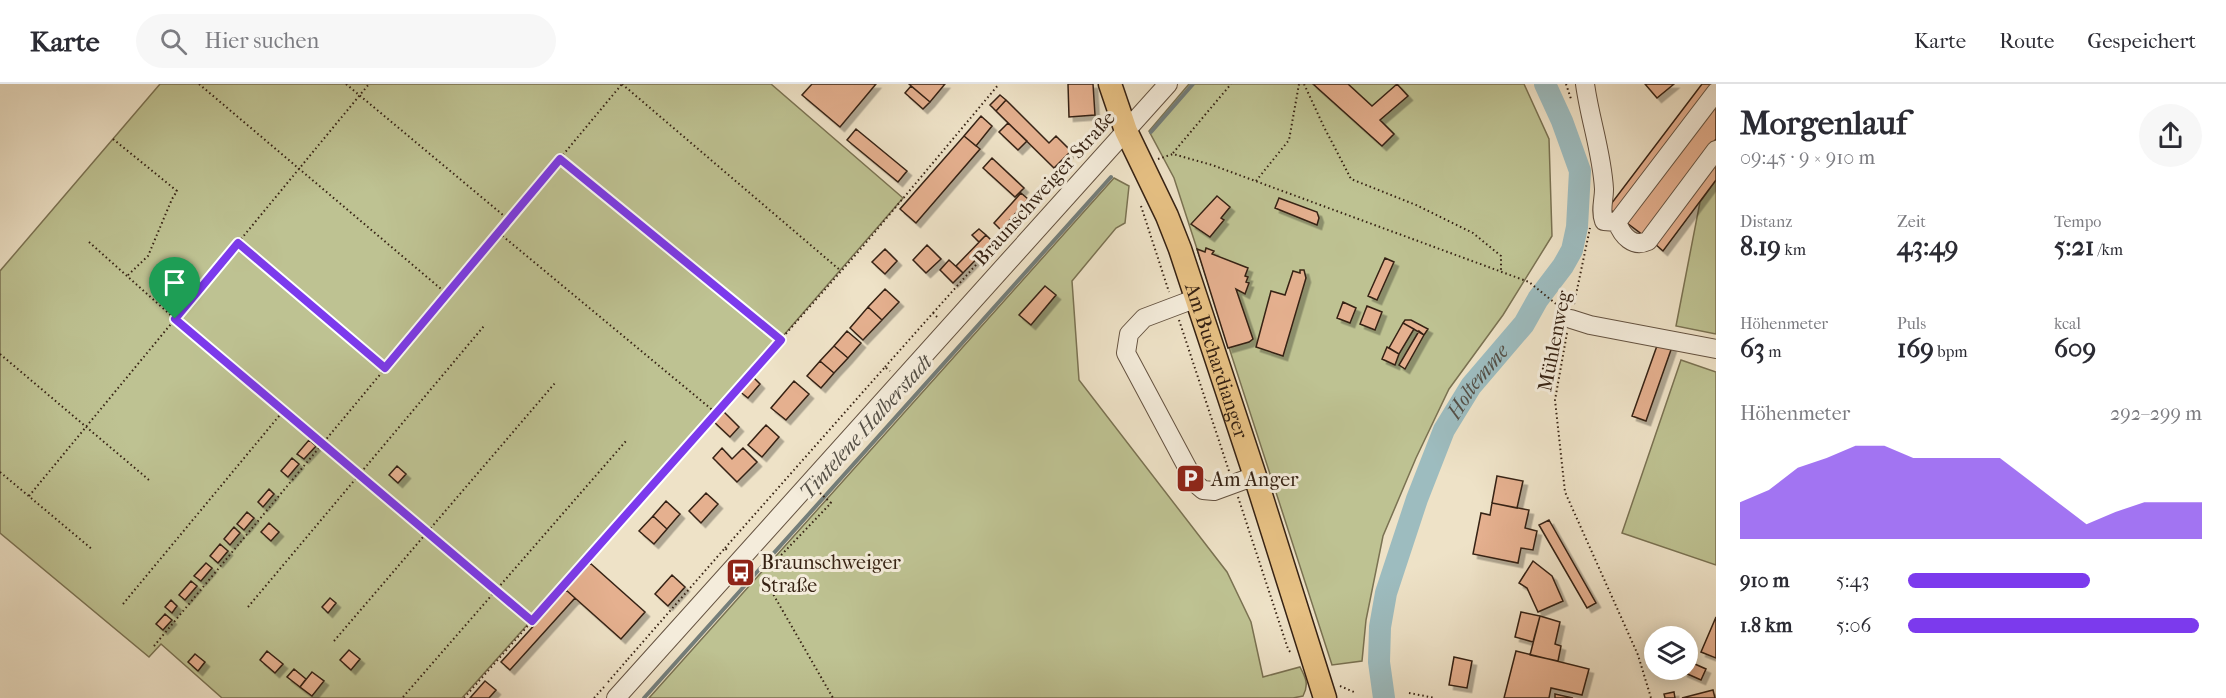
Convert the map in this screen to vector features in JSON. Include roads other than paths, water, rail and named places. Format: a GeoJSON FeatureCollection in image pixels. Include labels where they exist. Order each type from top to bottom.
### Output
{"type":"FeatureCollection","features":[{"type":"Feature","properties":{"kind":"main road","name":"Am Buchardianger"},"geometry":{"type":"LineString","coordinates":[[1110,84],[1126,131],[1167,216],[1197,298],[1325,698]]}},
{"type":"Feature","properties":{"kind":"street","name":"Braunschweiger Straße"},"geometry":{"type":"LineString","coordinates":[[616,698],[1168,84]]}},
{"type":"Feature","properties":{"kind":"street"},"geometry":{"type":"LineString","coordinates":[[1585,84],[1601,157],[1604,200],[1601,213],[1604,221],[1617,222]]}},
{"type":"Feature","properties":{"kind":"street"},"geometry":{"type":"LineString","coordinates":[[1617,222],[1716,92]]}},
{"type":"Feature","properties":{"kind":"street"},"geometry":{"type":"LineString","coordinates":[[1617,222],[1619,230],[1633,243],[1640,244],[1648,241],[1716,150]]}},
{"type":"Feature","properties":{"kind":"street"},"geometry":{"type":"LineString","coordinates":[[1197,298],[1144,318],[1129,334],[1126,353],[1196,484],[1203,490],[1214,491],[1255,476]]}},
{"type":"Feature","properties":{"kind":"street"},"geometry":{"type":"LineString","coordinates":[[1568,315],[1590,325],[1716,349]]}},
{"type":"Feature","properties":{"kind":"waterway","name":"Tintelene Halberstadt"},"geometry":{"type":"LineString","coordinates":[[1151,132],[1193,84]]}},
{"type":"Feature","properties":{"kind":"waterway","name":"Holtemme"},"geometry":{"type":"LineString","coordinates":[[1384,698],[1379,662],[1380,627],[1386,593],[1417,499],[1444,430],[1471,386],[1524,324],[1538,299],[1572,250],[1577,227],[1580,171],[1562,121],[1545,84]]}},
{"type":"Feature","properties":{"kind":"waterway","name":"Tintelene Halberstadt"},"geometry":{"type":"LineString","coordinates":[[644,698],[1111,177]]}},
{"type":"Feature","properties":{"kind":"place","name":"Am Anger"},"geometry":{"type":"Point","coordinates":[1190,479]}},
{"type":"Feature","properties":{"kind":"place","name":"Braunschweiger Straße"},"geometry":{"type":"Point","coordinates":[740,573]}}]}
